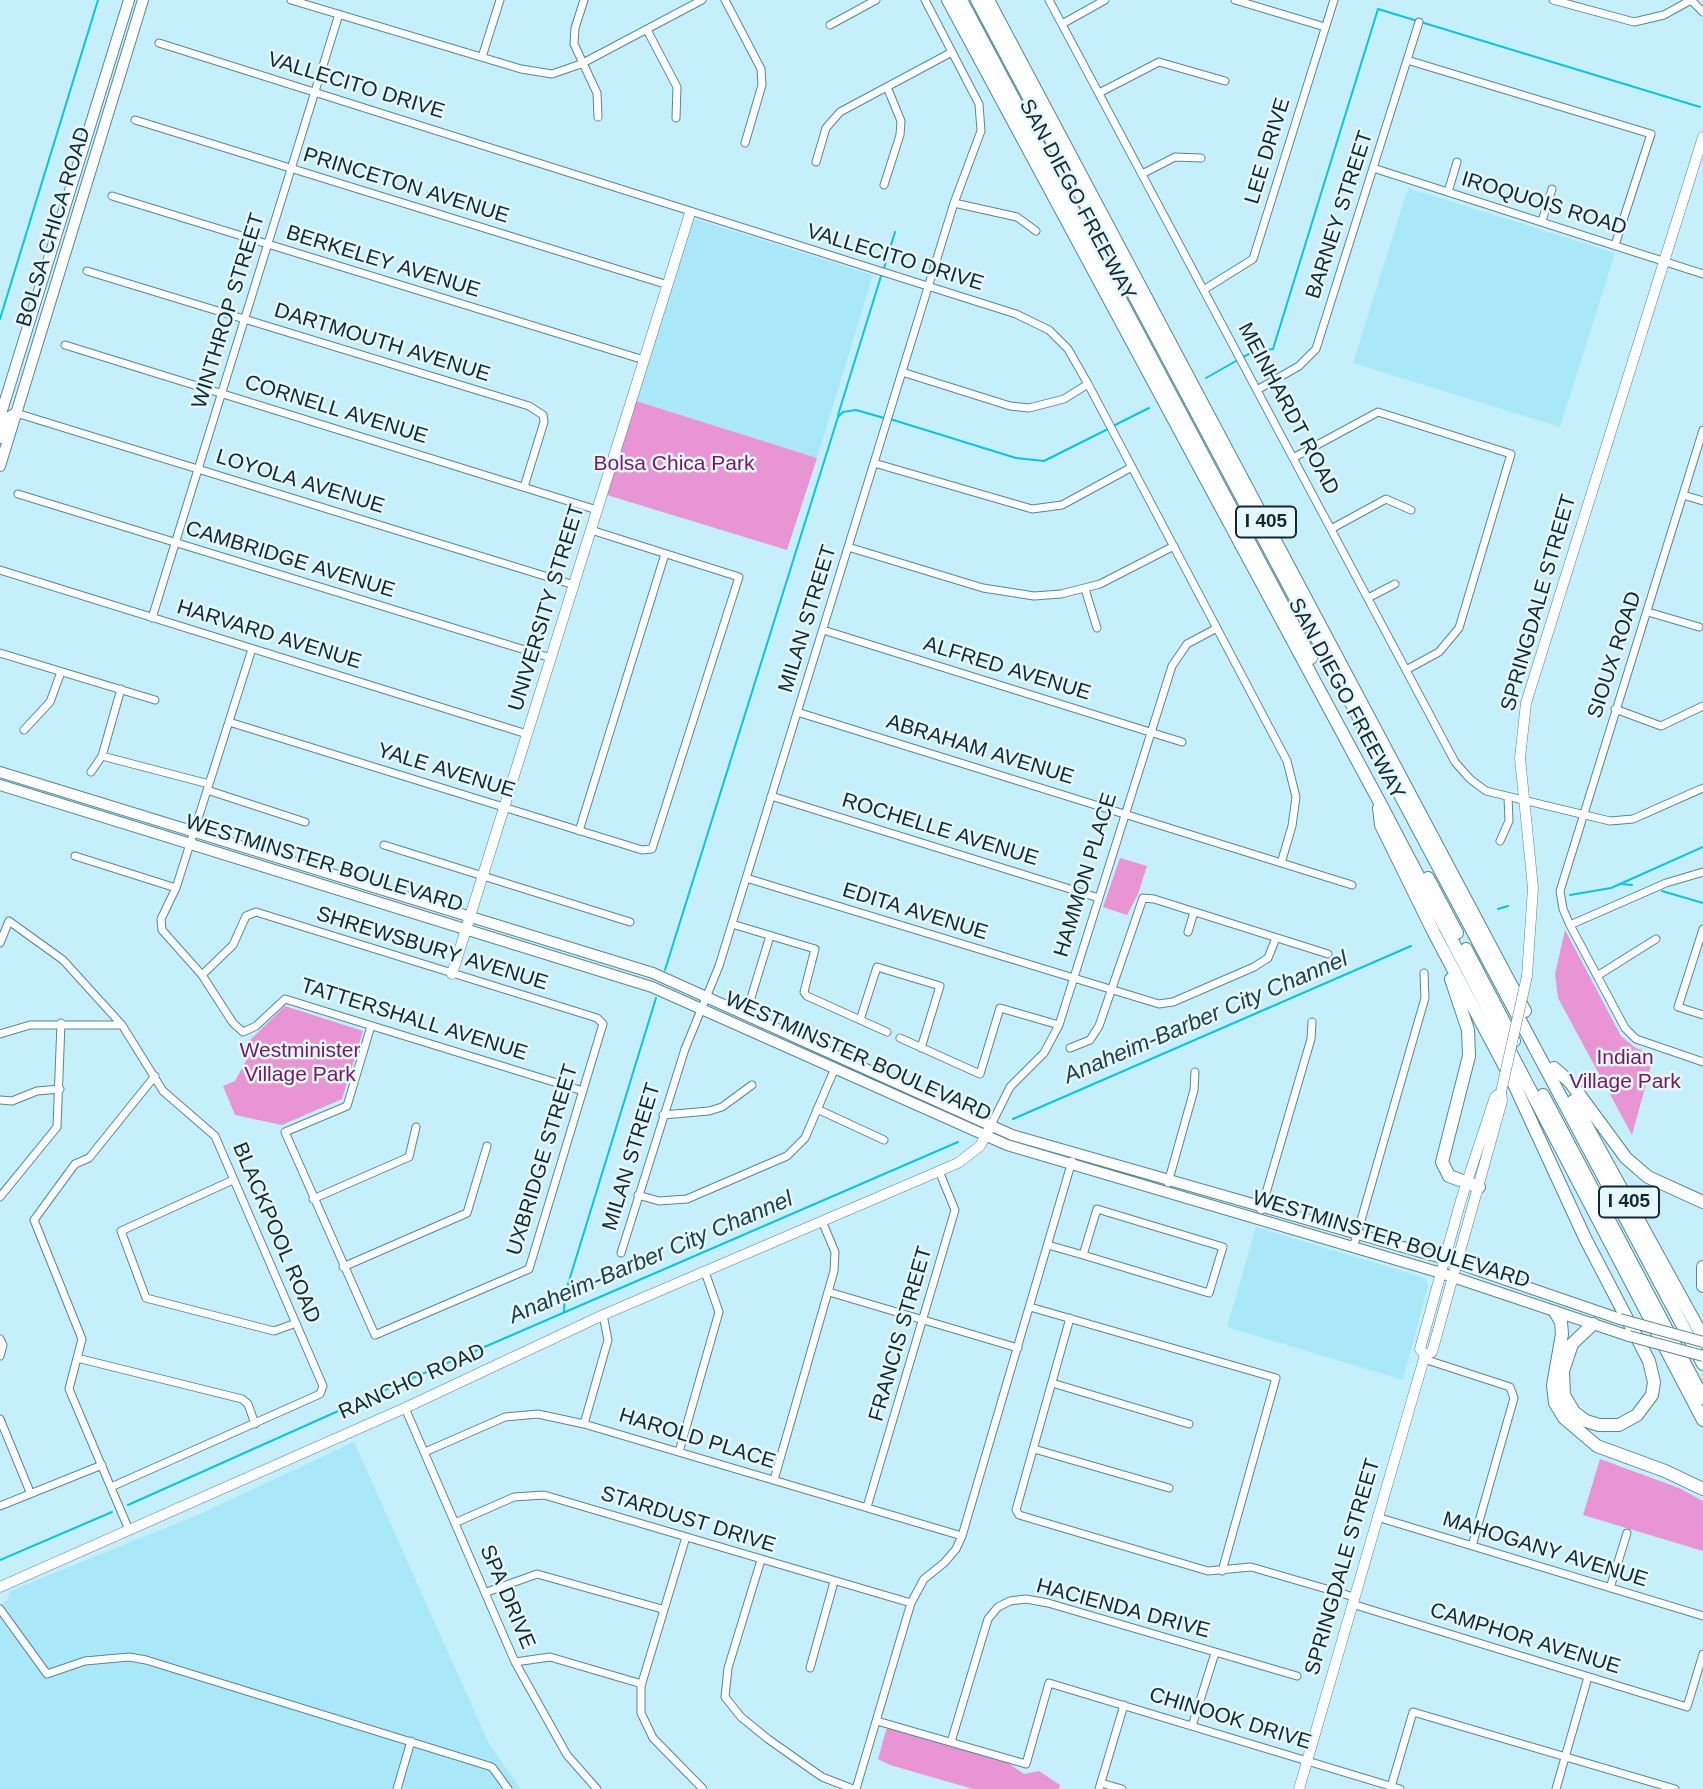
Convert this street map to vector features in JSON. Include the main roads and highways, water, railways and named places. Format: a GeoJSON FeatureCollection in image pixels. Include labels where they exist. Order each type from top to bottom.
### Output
{"type":"FeatureCollection","features":[{"type":"Feature","properties":{"kind":"highway","name":"SAN DIEGO FREEWAY"},"geometry":{"type":"LineString","coordinates":[[948,0],[1379,801],[1703,1420]]}},
{"type":"Feature","properties":{"kind":"highway"},"geometry":{"type":"LineString","coordinates":[[961,0],[1703,1398]]}},
{"type":"Feature","properties":{"kind":"highway"},"geometry":{"type":"LineString","coordinates":[[977,0],[1703,1364]]}},
{"type":"Feature","properties":{"kind":"highway","name":"SAN DIEGO FREEWAY"},"geometry":{"type":"LineString","coordinates":[[988,0],[1471,904],[1554,1068],[1703,1339]]}},
{"type":"Feature","properties":{"kind":"highway"},"geometry":{"type":"LineString","coordinates":[[1379,801],[1381,825],[1434,933],[1514,1084],[1585,1238],[1649,1360],[1654,1382],[1652,1395],[1637,1415],[1619,1425],[1599,1425],[1586,1420],[1574,1412],[1564,1395],[1563,1371],[1572,1344],[1593,1324]]}},
{"type":"Feature","properties":{"kind":"highway"},"geometry":{"type":"LineString","coordinates":[[1434,933],[1462,1009],[1469,1039],[1466,1072],[1442,1162],[1449,1176],[1473,1185]]}},
{"type":"Feature","properties":{"kind":"highway"},"geometry":{"type":"LineString","coordinates":[[1554,1068],[1585,1102],[1626,1158],[1648,1177],[1703,1202]]}},
{"type":"Feature","properties":{"kind":"highway"},"geometry":{"type":"LineString","coordinates":[[1703,1267],[1703,1286]]}},
{"type":"Feature","properties":{"kind":"highway"},"geometry":{"type":"LineString","coordinates":[[1555,1312],[1561,1322],[1562,1334],[1553,1385],[1555,1403],[1564,1419],[1597,1446],[1665,1471],[1703,1489]]}},
{"type":"Feature","properties":{"kind":"main road","name":"BOLSA CHICA ROAD"},"geometry":{"type":"LineString","coordinates":[[0,417],[129,0]]}},
{"type":"Feature","properties":{"kind":"main road","name":"BOLSA CHICA ROAD"},"geometry":{"type":"LineString","coordinates":[[0,466],[143,0]]}},
{"type":"Feature","properties":{"kind":"main road"},"geometry":{"type":"LineString","coordinates":[[0,438],[6,419],[16,412],[12,399],[26,352],[23,346]]}},
{"type":"Feature","properties":{"kind":"main road","name":"WESTMINSTER BOULEVARD"},"geometry":{"type":"LineString","coordinates":[[0,772],[639,968],[988,1130]]}},
{"type":"Feature","properties":{"kind":"main road","name":"WESTMINSTER BOULEVARD"},"geometry":{"type":"LineString","coordinates":[[0,785],[642,983],[835,1068],[988,1130],[1165,1192],[1441,1273],[1629,1336],[1703,1356]]}},
{"type":"Feature","properties":{"kind":"main road","name":"WESTMINSTER BOULEVARD"},"geometry":{"type":"LineString","coordinates":[[1073,1159],[1169,1180],[1445,1259],[1620,1319],[1703,1339]]}},
{"type":"Feature","properties":{"kind":"waterway"},"geometry":{"type":"LineString","coordinates":[[0,319],[98,0]]}},
{"type":"Feature","properties":{"kind":"waterway"},"geometry":{"type":"LineString","coordinates":[[1241,358],[1255,351],[1273,349],[1378,9],[1700,107]]}},
{"type":"Feature","properties":{"kind":"waterway"},"geometry":{"type":"LineString","coordinates":[[884,268],[895,232]]}},
{"type":"Feature","properties":{"kind":"waterway"},"geometry":{"type":"LineString","coordinates":[[838,415],[882,273]]}},
{"type":"Feature","properties":{"kind":"waterway"},"geometry":{"type":"LineString","coordinates":[[1206,378],[1236,361]]}},
{"type":"Feature","properties":{"kind":"waterway"},"geometry":{"type":"LineString","coordinates":[[1113,426],[1149,408]]}},
{"type":"Feature","properties":{"kind":"waterway"},"geometry":{"type":"LineString","coordinates":[[665,970],[838,417],[843,412],[856,410],[884,418]]}},
{"type":"Feature","properties":{"kind":"waterway"},"geometry":{"type":"LineString","coordinates":[[890,419],[1016,458],[1044,461],[1108,429]]}},
{"type":"Feature","properties":{"kind":"waterway","name":"Anaheim-Barber City Channel"},"geometry":{"type":"LineString","coordinates":[[1570,895],[1611,888],[1703,847]]}},
{"type":"Feature","properties":{"kind":"waterway","name":"Anaheim-Barber City Channel"},"geometry":{"type":"LineString","coordinates":[[1622,884],[1632,885]]}},
{"type":"Feature","properties":{"kind":"waterway"},"geometry":{"type":"LineString","coordinates":[[1662,891],[1703,903]]}},
{"type":"Feature","properties":{"kind":"waterway"},"geometry":{"type":"LineString","coordinates":[[1498,909],[1508,906]]}},
{"type":"Feature","properties":{"kind":"waterway","name":"Anaheim-Barber City Channel"},"geometry":{"type":"LineString","coordinates":[[1013,1119],[1411,946]]}},
{"type":"Feature","properties":{"kind":"waterway"},"geometry":{"type":"LineString","coordinates":[[564,1312],[565,1294],[656,998]]}},
{"type":"Feature","properties":{"kind":"waterway","name":"Anaheim-Barber City Channel"},"geometry":{"type":"LineString","coordinates":[[355,1403],[958,1142]]}},
{"type":"Feature","properties":{"kind":"waterway","name":"Anaheim-Barber City Channel"},"geometry":{"type":"LineString","coordinates":[[128,1505],[345,1408]]}},
{"type":"Feature","properties":{"kind":"waterway","name":"Anaheim-Barber City Channel"},"geometry":{"type":"LineString","coordinates":[[0,1560],[112,1512]]}},
{"type":"Feature","properties":{"kind":"park label","name":"Bolsa Chica Park"},"geometry":{"type":"Point","coordinates":[674,464]}},
{"type":"Feature","properties":{"kind":"park label","name":"Westminister Village Park"},"geometry":{"type":"Point","coordinates":[300,1063]}},
{"type":"Feature","properties":{"kind":"park label","name":"Indian Village Park"},"geometry":{"type":"Point","coordinates":[1625,1070]}}]}
